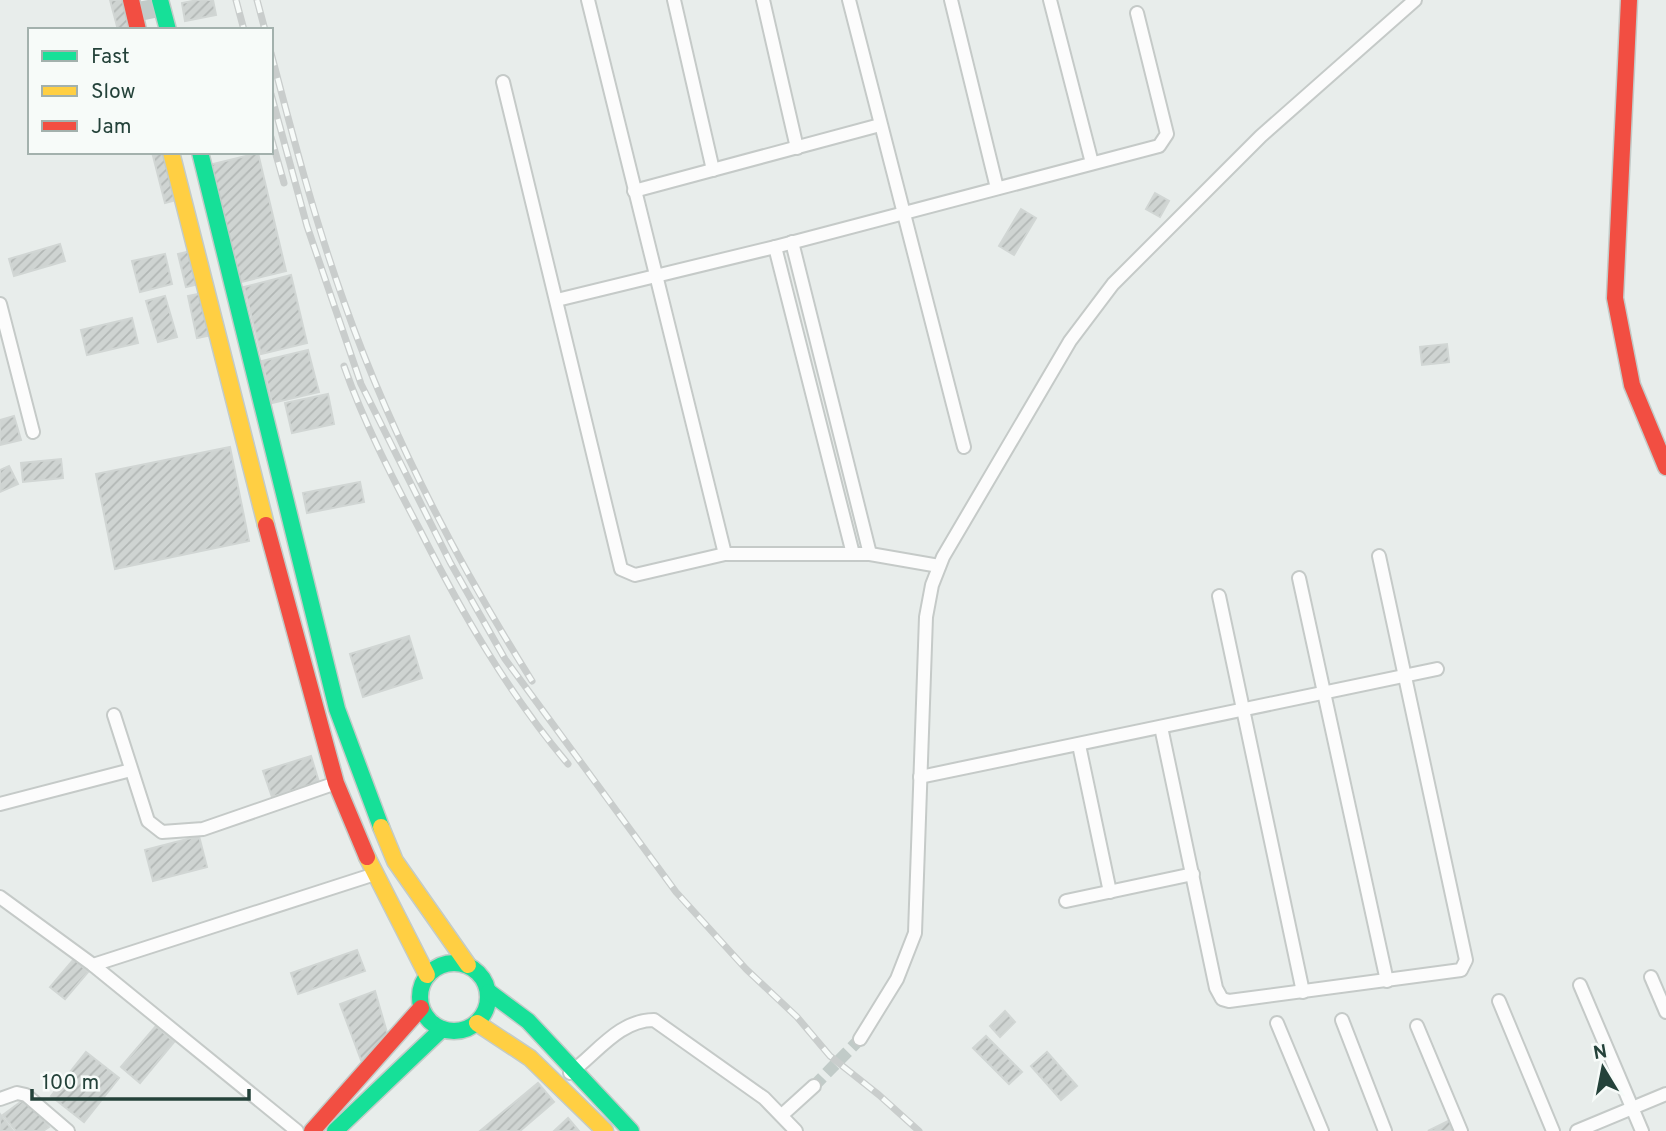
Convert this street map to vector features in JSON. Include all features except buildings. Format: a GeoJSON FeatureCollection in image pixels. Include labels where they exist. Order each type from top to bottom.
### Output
{"type":"FeatureCollection","features":[{"type":"Feature","properties":{"kind":"main road"},"geometry":{"type":"LineString","coordinates":[[131,0],[138,28]]}},
{"type":"Feature","properties":{"kind":"main road"},"geometry":{"type":"LineString","coordinates":[[160,0],[167,28]]}},
{"type":"Feature","properties":{"kind":"main road"},"geometry":{"type":"LineString","coordinates":[[1629,0],[1615,266],[1618,331],[1629,380],[1666,467]]}},
{"type":"Feature","properties":{"kind":"main road"},"geometry":{"type":"LineString","coordinates":[[172,154],[295,638],[336,783],[375,874],[427,975]]}},
{"type":"Feature","properties":{"kind":"main road"},"geometry":{"type":"LineString","coordinates":[[200,154],[337,709],[360,777],[395,861],[468,965],[478,971],[489,992],[528,1021],[631,1131]]}},
{"type":"Feature","properties":{"kind":"main road"},"geometry":{"type":"LineString","coordinates":[[468,965],[446,963],[427,975],[421,985],[421,1007],[426,1018],[442,1028],[457,1031],[477,1023],[488,1003],[489,992]]}},
{"type":"Feature","properties":{"kind":"main road"},"geometry":{"type":"LineString","coordinates":[[313,1131],[421,1007]]}},
{"type":"Feature","properties":{"kind":"main road"},"geometry":{"type":"LineString","coordinates":[[477,1023],[530,1058],[605,1131]]}},
{"type":"Feature","properties":{"kind":"main road"},"geometry":{"type":"LineString","coordinates":[[335,1131],[442,1028]]}},
{"type":"Feature","properties":{"kind":"street"},"geometry":{"type":"LineString","coordinates":[[589,0],[654,276],[724,554]]}},
{"type":"Feature","properties":{"kind":"street"},"geometry":{"type":"LineString","coordinates":[[674,0],[713,170]]}},
{"type":"Feature","properties":{"kind":"street"},"geometry":{"type":"LineString","coordinates":[[763,0],[797,148]]}},
{"type":"Feature","properties":{"kind":"street"},"geometry":{"type":"LineString","coordinates":[[849,0],[964,447]]}},
{"type":"Feature","properties":{"kind":"street"},"geometry":{"type":"LineString","coordinates":[[951,0],[997,188]]}},
{"type":"Feature","properties":{"kind":"street"},"geometry":{"type":"LineString","coordinates":[[1050,0],[1092,163]]}},
{"type":"Feature","properties":{"kind":"street"},"geometry":{"type":"LineString","coordinates":[[860,1039],[897,979],[915,933],[926,617],[939,566],[985,482],[1070,341],[1113,284],[1262,136],[1415,0]]}},
{"type":"Feature","properties":{"kind":"street"},"geometry":{"type":"LineString","coordinates":[[556,300],[775,247],[1159,146],[1166,140],[1166,126],[1137,13]]}},
{"type":"Feature","properties":{"kind":"street"},"geometry":{"type":"LineString","coordinates":[[503,82],[621,569],[635,575],[724,554],[870,554],[939,566]]}},
{"type":"Feature","properties":{"kind":"street"},"geometry":{"type":"LineString","coordinates":[[634,191],[880,125]]}},
{"type":"Feature","properties":{"kind":"street"},"geometry":{"type":"LineString","coordinates":[[792,242],[870,554]]}},
{"type":"Feature","properties":{"kind":"street"},"geometry":{"type":"LineString","coordinates":[[775,247],[853,554]]}},
{"type":"Feature","properties":{"kind":"street"},"geometry":{"type":"LineString","coordinates":[[0,304],[33,432]]}},
{"type":"Feature","properties":{"kind":"street"},"geometry":{"type":"LineString","coordinates":[[1161,727],[1216,988],[1222,999],[1229,1001],[1455,973],[1461,970],[1466,960],[1378,556]]}},
{"type":"Feature","properties":{"kind":"street"},"geometry":{"type":"LineString","coordinates":[[1299,578],[1387,981]]}},
{"type":"Feature","properties":{"kind":"street"},"geometry":{"type":"LineString","coordinates":[[1219,596],[1241,710],[1303,992]]}},
{"type":"Feature","properties":{"kind":"street"},"geometry":{"type":"LineString","coordinates":[[920,776],[1437,669]]}},
{"type":"Feature","properties":{"kind":"street"},"geometry":{"type":"LineString","coordinates":[[114,715],[148,821],[162,832],[203,829],[336,783]]}},
{"type":"Feature","properties":{"kind":"street"},"geometry":{"type":"LineString","coordinates":[[1079,745],[1110,892]]}},
{"type":"Feature","properties":{"kind":"street"},"geometry":{"type":"LineString","coordinates":[[0,804],[131,770]]}},
{"type":"Feature","properties":{"kind":"street"},"geometry":{"type":"LineString","coordinates":[[93,965],[375,874]]}},
{"type":"Feature","properties":{"kind":"street"},"geometry":{"type":"LineString","coordinates":[[1066,901],[1193,874]]}},
{"type":"Feature","properties":{"kind":"street"},"geometry":{"type":"LineString","coordinates":[[0,897],[93,965],[297,1131]]}},
{"type":"Feature","properties":{"kind":"street"},"geometry":{"type":"LineString","coordinates":[[1651,977],[1666,1012]]}},
{"type":"Feature","properties":{"kind":"street"},"geometry":{"type":"LineString","coordinates":[[1580,985],[1642,1131]]}},
{"type":"Feature","properties":{"kind":"street"},"geometry":{"type":"LineString","coordinates":[[1499,1001],[1553,1131]]}},
{"type":"Feature","properties":{"kind":"street"},"geometry":{"type":"LineString","coordinates":[[555,1083],[626,1026],[638,1020],[654,1020],[764,1098],[796,1131]]}},
{"type":"Feature","properties":{"kind":"street"},"geometry":{"type":"LineString","coordinates":[[1342,1020],[1385,1131]]}},
{"type":"Feature","properties":{"kind":"street"},"geometry":{"type":"LineString","coordinates":[[1276,1023],[1322,1131]]}},
{"type":"Feature","properties":{"kind":"street"},"geometry":{"type":"LineString","coordinates":[[1418,1026],[1461,1131]]}},
{"type":"Feature","properties":{"kind":"street"},"geometry":{"type":"LineString","coordinates":[[782,1115],[814,1086]]}},
{"type":"Feature","properties":{"kind":"street"},"geometry":{"type":"LineString","coordinates":[[0,1099],[17,1093],[26,1095],[68,1131]]}},
{"type":"Feature","properties":{"kind":"street"},"geometry":{"type":"LineString","coordinates":[[1577,1131],[1666,1094]]}},
{"type":"Feature","properties":{"kind":"tunnel"},"geometry":{"type":"LineString","coordinates":[[148,0],[154,28]]}},
{"type":"Feature","properties":{"kind":"tunnel"},"geometry":{"type":"LineString","coordinates":[[814,1086],[860,1039]]}},
{"type":"Feature","properties":{"kind":"railway"},"geometry":{"type":"LineString","coordinates":[[236,0],[243,28]]}},
{"type":"Feature","properties":{"kind":"railway"},"geometry":{"type":"LineString","coordinates":[[257,0],[264,28]]}},
{"type":"Feature","properties":{"kind":"railway"},"geometry":{"type":"LineString","coordinates":[[273,61],[323,241],[362,352],[404,449],[452,544],[532,681]]}},
{"type":"Feature","properties":{"kind":"railway"},"geometry":{"type":"LineString","coordinates":[[273,101],[307,226],[361,384],[450,562],[505,659],[676,892],[746,969],[797,1017],[830,1056],[919,1131]]}},
{"type":"Feature","properties":{"kind":"railway"},"geometry":{"type":"LineString","coordinates":[[273,144],[284,183]]}},
{"type":"Feature","properties":{"kind":"railway"},"geometry":{"type":"LineString","coordinates":[[344,366],[379,449],[452,592],[506,681],[568,764]]}},
{"type":"Feature","properties":{"kind":"traffic: fast"},"geometry":{"type":"LineString","coordinates":[[160,0],[167,28]]}},
{"type":"Feature","properties":{"kind":"traffic: fast"},"geometry":{"type":"LineString","coordinates":[[200,154],[337,709],[381,827]]}},
{"type":"Feature","properties":{"kind":"traffic: fast"},"geometry":{"type":"LineString","coordinates":[[447,963],[461,963],[473,968],[483,978],[488,997],[483,1016],[473,1026],[461,1031],[447,1031],[435,1026],[425,1016],[420,1004],[420,990],[425,978],[435,968],[447,963]]}},
{"type":"Feature","properties":{"kind":"traffic: fast"},"geometry":{"type":"LineString","coordinates":[[489,992],[528,1021],[631,1131]]}},
{"type":"Feature","properties":{"kind":"traffic: fast"},"geometry":{"type":"LineString","coordinates":[[335,1131],[442,1029]]}},
{"type":"Feature","properties":{"kind":"traffic: slow"},"geometry":{"type":"LineString","coordinates":[[172,154],[266,525]]}},
{"type":"Feature","properties":{"kind":"traffic: slow"},"geometry":{"type":"LineString","coordinates":[[381,827],[395,861],[468,965]]}},
{"type":"Feature","properties":{"kind":"traffic: slow"},"geometry":{"type":"LineString","coordinates":[[367,857],[427,975]]}},
{"type":"Feature","properties":{"kind":"traffic: slow"},"geometry":{"type":"LineString","coordinates":[[477,1023],[530,1058],[605,1131]]}},
{"type":"Feature","properties":{"kind":"traffic: jam"},"geometry":{"type":"LineString","coordinates":[[131,0],[138,28]]}},
{"type":"Feature","properties":{"kind":"traffic: jam"},"geometry":{"type":"LineString","coordinates":[[1629,0],[1615,298],[1632,385],[1666,467]]}},
{"type":"Feature","properties":{"kind":"traffic: jam"},"geometry":{"type":"LineString","coordinates":[[266,525],[336,783],[367,857]]}},
{"type":"Feature","properties":{"kind":"traffic: jam"},"geometry":{"type":"LineString","coordinates":[[312,1131],[421,1008]]}}]}
